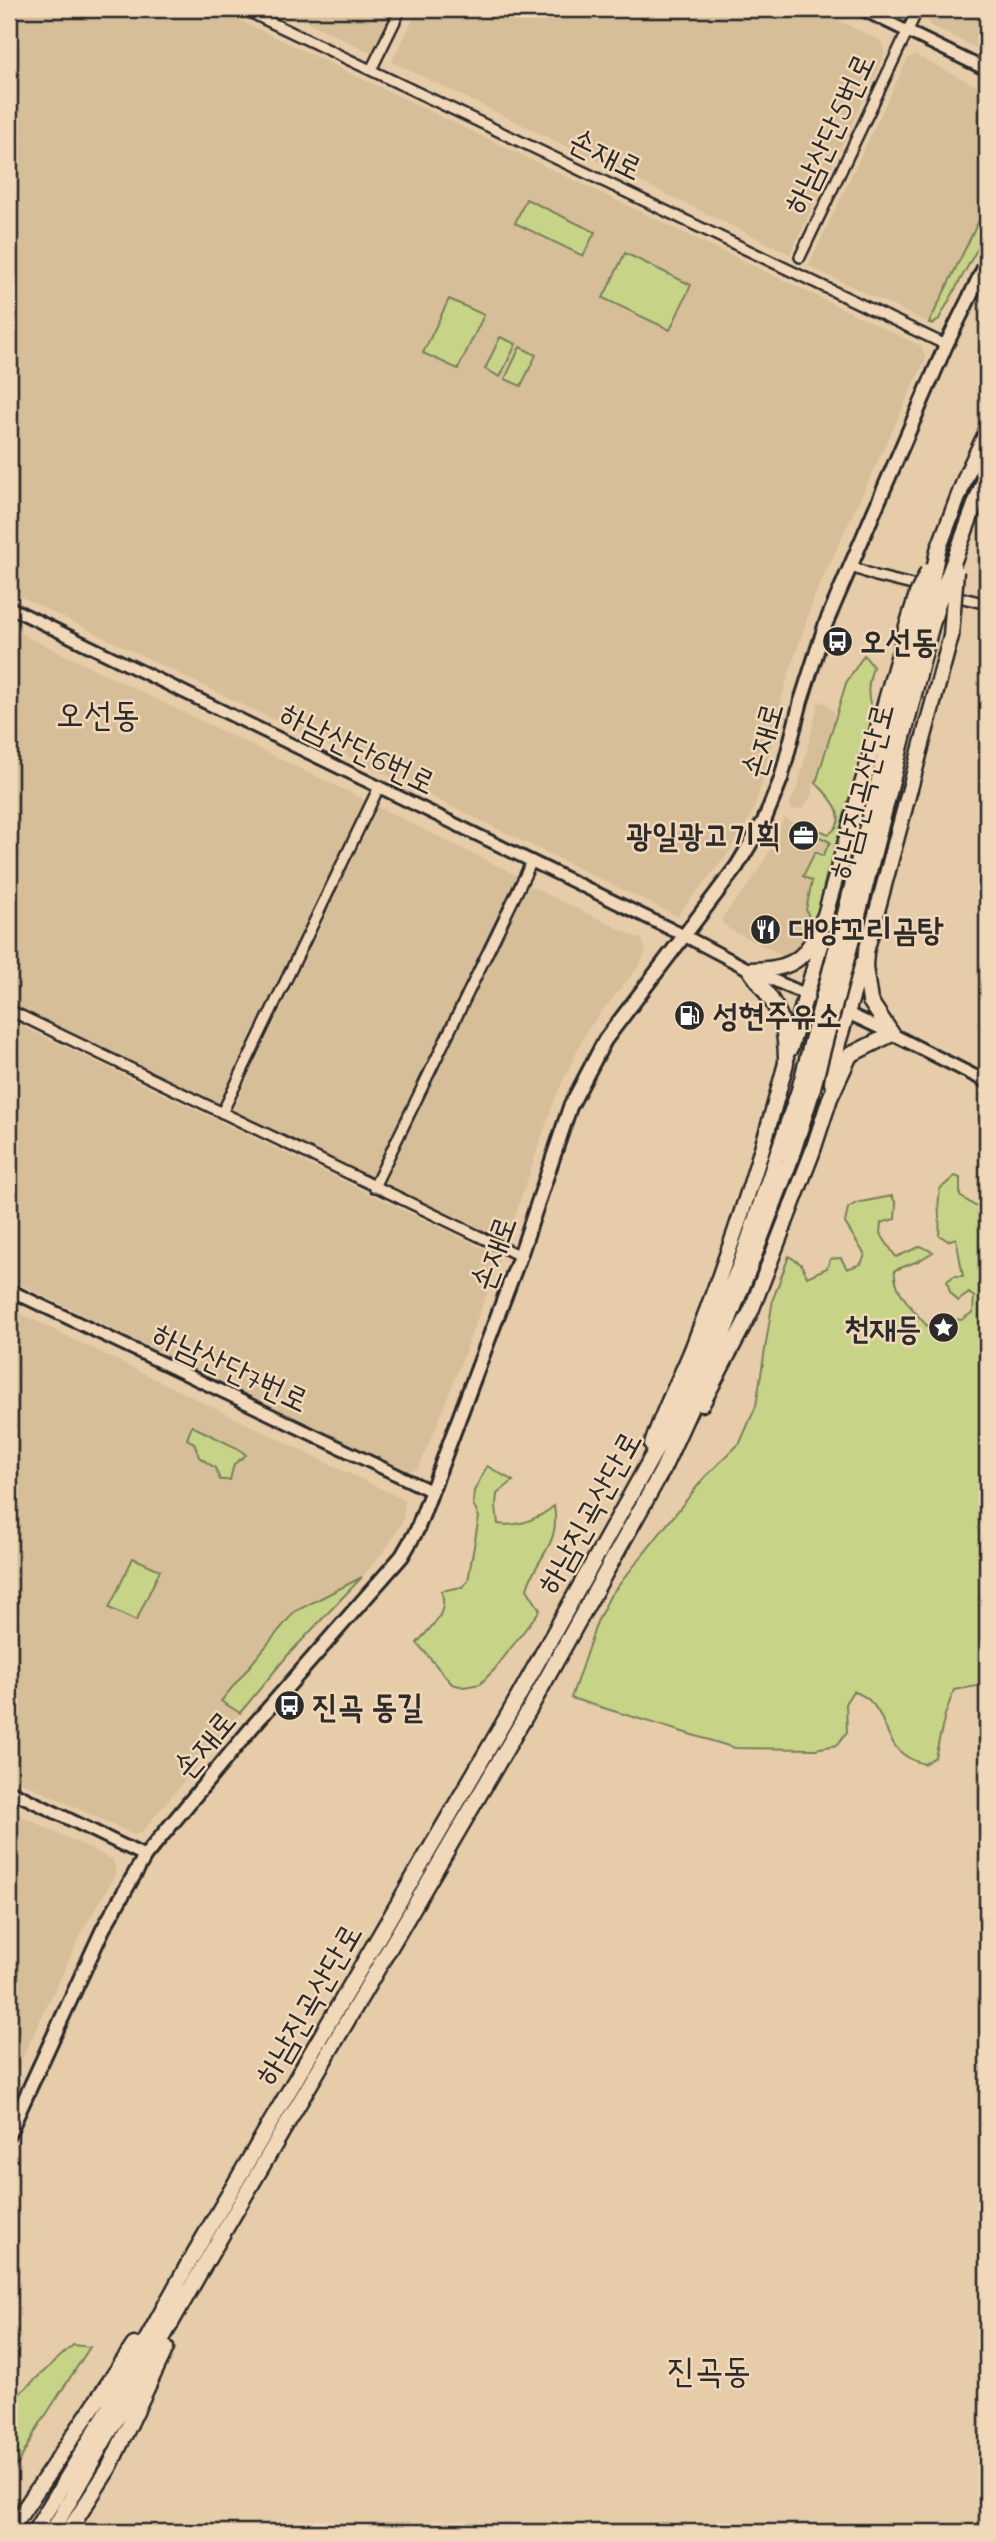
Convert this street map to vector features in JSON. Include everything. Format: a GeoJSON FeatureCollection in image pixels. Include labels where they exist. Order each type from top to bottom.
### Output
{"type":"FeatureCollection","features":[{"type":"Feature","properties":{"kind":"highway","name":"하남진곡산단로"},"geometry":{"type":"LineString","coordinates":[[34,2532],[383,1961],[549,1675],[662,1471],[737,1300],[789,1164],[938,551],[968,471],[987,431]]}},
{"type":"Feature","properties":{"kind":"highway","name":"하남진곡산단로"},"geometry":{"type":"LineString","coordinates":[[918,628],[938,603],[987,473]]}},
{"type":"Feature","properties":{"kind":"highway"},"geometry":{"type":"LineString","coordinates":[[830,1098],[838,1043],[866,952],[951,636],[957,558]]}},
{"type":"Feature","properties":{"kind":"highway"},"geometry":{"type":"LineString","coordinates":[[750,970],[776,970],[793,962],[813,945],[918,628]]}},
{"type":"Feature","properties":{"kind":"highway"},"geometry":{"type":"LineString","coordinates":[[646,1466],[658,1424],[692,1349],[725,1257],[822,941],[825,915]]}},
{"type":"Feature","properties":{"kind":"highway"},"geometry":{"type":"LineString","coordinates":[[662,1471],[676,1451],[751,1311],[813,1153],[830,1098],[850,1055],[892,1034],[870,1001],[865,967],[866,952]]}},
{"type":"Feature","properties":{"kind":"highway"},"geometry":{"type":"LineString","coordinates":[[750,970],[781,1014],[786,1037],[786,1063]]}},
{"type":"Feature","properties":{"kind":"highway","name":"하남진곡산단로"},"geometry":{"type":"LineString","coordinates":[[193,2270],[668,1428],[740,1265],[805,1093]]}},
{"type":"Feature","properties":{"kind":"highway"},"geometry":{"type":"LineString","coordinates":[[9,2532],[193,2270]]}},
{"type":"Feature","properties":{"kind":"highway"},"geometry":{"type":"LineString","coordinates":[[52,2532],[193,2270]]}},
{"type":"Feature","properties":{"kind":"highway"},"geometry":{"type":"LineString","coordinates":[[68,2532],[120,2447],[193,2270]]}},
{"type":"Feature","properties":{"kind":"main road","name":"손재로"},"geometry":{"type":"LineString","coordinates":[[9,2133],[103,1929],[145,1856],[253,1726],[402,1556],[417,1530],[520,1256],[570,1107],[605,1040],[737,866],[764,821],[781,779],[800,701],[826,623],[946,345],[987,262]]}},
{"type":"Feature","properties":{"kind":"street","name":"손재로"},"geometry":{"type":"LineString","coordinates":[[243,9],[946,345]]}},
{"type":"Feature","properties":{"kind":"street"},"geometry":{"type":"LineString","coordinates":[[371,70],[401,9]]}},
{"type":"Feature","properties":{"kind":"street","name":"하남산단5번로"},"geometry":{"type":"LineString","coordinates":[[861,9],[987,70]]}},
{"type":"Feature","properties":{"kind":"street"},"geometry":{"type":"LineString","coordinates":[[906,31],[918,9]]}},
{"type":"Feature","properties":{"kind":"street","name":"하남산단5번로"},"geometry":{"type":"LineString","coordinates":[[800,257],[906,31]]}},
{"type":"Feature","properties":{"kind":"street"},"geometry":{"type":"LineString","coordinates":[[849,566],[906,584],[987,604]]}},
{"type":"Feature","properties":{"kind":"street","name":"하남산단6번로"},"geometry":{"type":"LineString","coordinates":[[9,607],[750,970],[892,1034],[987,1082]]}},
{"type":"Feature","properties":{"kind":"street"},"geometry":{"type":"LineString","coordinates":[[222,1113],[379,787]]}},
{"type":"Feature","properties":{"kind":"street"},"geometry":{"type":"LineString","coordinates":[[374,1187],[532,861]]}},
{"type":"Feature","properties":{"kind":"street"},"geometry":{"type":"LineString","coordinates":[[9,1010],[520,1256]]}},
{"type":"Feature","properties":{"kind":"street","name":"하남산단7번로"},"geometry":{"type":"LineString","coordinates":[[9,1290],[431,1491]]}},
{"type":"Feature","properties":{"kind":"street"},"geometry":{"type":"LineString","coordinates":[[9,1790],[145,1856]]}},
{"type":"Feature","properties":{"kind":"shaded area"},"geometry":{"type":"Polygon","coordinates":[[[9,9],[216,9],[921,346],[926,358],[815,595],[784,689],[766,770],[752,814],[728,854],[677,916],[9,591],[9,9]]]}},
{"type":"Feature","properties":{"kind":"shaded area"},"geometry":{"type":"Polygon","coordinates":[[[280,9],[395,9],[374,54],[280,9]]]}},
{"type":"Feature","properties":{"kind":"shaded area"},"geometry":{"type":"Polygon","coordinates":[[[418,9],[814,9],[881,41],[885,54],[790,254],[392,62],[418,9]]]}},
{"type":"Feature","properties":{"kind":"shaded area"},"geometry":{"type":"Polygon","coordinates":[[[931,9],[987,9],[987,53],[930,25],[927,17],[931,9]]]}},
{"type":"Feature","properties":{"kind":"shaded area"},"geometry":{"type":"Polygon","coordinates":[[[915,55],[987,91],[987,204],[929,323],[808,266],[908,58],[915,55]]]}},
{"type":"Feature","properties":{"kind":"shaded area"},"geometry":{"type":"Polygon","coordinates":[[[9,628],[367,801],[220,1105],[9,1004],[9,628]]]}},
{"type":"Feature","properties":{"kind":"shaded area"},"geometry":{"type":"Polygon","coordinates":[[[819,702],[826,703],[835,713],[811,796],[803,808],[798,810],[791,808],[790,803],[798,786],[819,702]]]}},
{"type":"Feature","properties":{"kind":"shaded area"},"geometry":{"type":"Polygon","coordinates":[[[378,807],[520,877],[373,1180],[232,1111],[378,807]]]}},
{"type":"Feature","properties":{"kind":"shaded area"},"geometry":{"type":"Polygon","coordinates":[[[784,818],[830,842],[823,856],[815,852],[803,876],[813,881],[807,916],[811,922],[802,943],[794,953],[786,957],[722,923],[723,916],[751,882],[772,847],[784,818]]]}},
{"type":"Feature","properties":{"kind":"shaded area"},"geometry":{"type":"Polygon","coordinates":[[[528,885],[642,940],[646,950],[641,963],[587,1030],[555,1098],[506,1242],[385,1184],[384,1178],[528,885]]]}},
{"type":"Feature","properties":{"kind":"shaded area"},"geometry":{"type":"Polygon","coordinates":[[[9,1020],[499,1256],[439,1420],[418,1469],[405,1470],[9,1279],[9,1020]]]}},
{"type":"Feature","properties":{"kind":"shaded area"},"geometry":{"type":"Polygon","coordinates":[[[9,1308],[404,1500],[402,1522],[388,1546],[362,1577],[343,1585],[221,1701],[240,1713],[142,1832],[134,1835],[9,1776],[9,1308]]]}},
{"type":"Feature","properties":{"kind":"shaded area"},"geometry":{"type":"Polygon","coordinates":[[[9,1810],[113,1860],[116,1874],[84,1928],[9,2086],[9,1810]]]}},
{"type":"Feature","properties":{"kind":"green space"},"geometry":{"type":"Polygon","coordinates":[[[526,199],[595,232],[583,256],[515,223],[526,199]]]}},
{"type":"Feature","properties":{"kind":"green space"},"geometry":{"type":"Polygon","coordinates":[[[987,204],[987,231],[939,319],[934,324],[929,323],[987,204]]]}},
{"type":"Feature","properties":{"kind":"green space"},"geometry":{"type":"Polygon","coordinates":[[[625,253],[691,285],[670,330],[603,298],[625,253]]]}},
{"type":"Feature","properties":{"kind":"green space"},"geometry":{"type":"Polygon","coordinates":[[[449,299],[484,315],[458,369],[423,353],[449,299]]]}},
{"type":"Feature","properties":{"kind":"green space"},"geometry":{"type":"Polygon","coordinates":[[[500,337],[516,344],[500,377],[485,369],[500,337]]]}},
{"type":"Feature","properties":{"kind":"green space"},"geometry":{"type":"Polygon","coordinates":[[[520,347],[536,355],[521,386],[505,379],[520,347]]]}},
{"type":"Feature","properties":{"kind":"green space"},"geometry":{"type":"Polygon","coordinates":[[[864,655],[873,667],[868,692],[875,716],[846,823],[826,876],[817,916],[811,922],[806,910],[812,881],[803,876],[815,852],[823,856],[830,842],[806,830],[811,822],[819,830],[829,834],[836,828],[836,807],[816,783],[846,683],[864,655]]]}},
{"type":"Feature","properties":{"kind":"green space"},"geometry":{"type":"Polygon","coordinates":[[[955,1176],[960,1178],[960,1196],[975,1206],[987,1207],[987,1268],[982,1271],[981,1289],[987,1300],[987,1469],[983,1487],[987,1493],[987,1689],[983,1685],[954,1690],[935,1757],[924,1764],[900,1752],[876,1708],[868,1699],[853,1691],[846,1702],[847,1732],[837,1745],[815,1749],[735,1748],[571,1698],[597,1622],[610,1596],[704,1478],[740,1443],[756,1406],[773,1299],[789,1256],[802,1265],[807,1277],[827,1268],[830,1259],[841,1258],[847,1269],[861,1264],[865,1255],[845,1223],[848,1208],[856,1203],[892,1196],[896,1204],[895,1219],[881,1223],[880,1233],[896,1257],[921,1246],[933,1252],[895,1270],[897,1285],[905,1300],[927,1326],[943,1319],[961,1320],[973,1312],[974,1297],[969,1293],[958,1301],[950,1292],[947,1281],[954,1276],[963,1276],[956,1238],[948,1241],[939,1235],[940,1189],[955,1176]]]}},
{"type":"Feature","properties":{"kind":"green space"},"geometry":{"type":"Polygon","coordinates":[[[192,1426],[246,1455],[234,1464],[230,1480],[220,1480],[215,1468],[199,1457],[194,1443],[187,1439],[192,1426]]]}},
{"type":"Feature","properties":{"kind":"green space"},"geometry":{"type":"Polygon","coordinates":[[[487,1466],[513,1481],[497,1494],[498,1524],[528,1521],[554,1506],[554,1531],[527,1589],[540,1610],[494,1670],[480,1684],[464,1687],[452,1684],[417,1643],[441,1613],[441,1591],[462,1587],[468,1581],[479,1517],[473,1504],[474,1491],[487,1466]]]}},
{"type":"Feature","properties":{"kind":"green space"},"geometry":{"type":"Polygon","coordinates":[[[133,1558],[160,1570],[136,1621],[109,1608],[133,1558]]]}},
{"type":"Feature","properties":{"kind":"green space"},"geometry":{"type":"Polygon","coordinates":[[[362,1577],[287,1656],[240,1713],[221,1701],[294,1612],[362,1577]]]}},
{"type":"Feature","properties":{"kind":"green space"},"geometry":{"type":"Polygon","coordinates":[[[73,2345],[90,2347],[36,2430],[9,2481],[9,2403],[73,2345]]]}},
{"type":"Feature","properties":{"kind":"place","name":"오선동"},"geometry":{"type":"Point","coordinates":[837,641]}},
{"type":"Feature","properties":{"kind":"place","name":"광일광고기획"},"geometry":{"type":"Point","coordinates":[804,835]}},
{"type":"Feature","properties":{"kind":"place","name":"대양꼬리곰탕"},"geometry":{"type":"Point","coordinates":[766,929]}},
{"type":"Feature","properties":{"kind":"place","name":"성현주유소"},"geometry":{"type":"Point","coordinates":[690,1015]}},
{"type":"Feature","properties":{"kind":"place","name":"천재등"},"geometry":{"type":"Point","coordinates":[944,1328]}},
{"type":"Feature","properties":{"kind":"place","name":"진곡 동길"},"geometry":{"type":"Point","coordinates":[289,1706]}},
{"type":"Feature","properties":{"kind":"district","name":"오선동"},"geometry":{"type":"Point","coordinates":[98,714]}},
{"type":"Feature","properties":{"kind":"district","name":"진곡동"},"geometry":{"type":"Point","coordinates":[709,2370]}}]}
